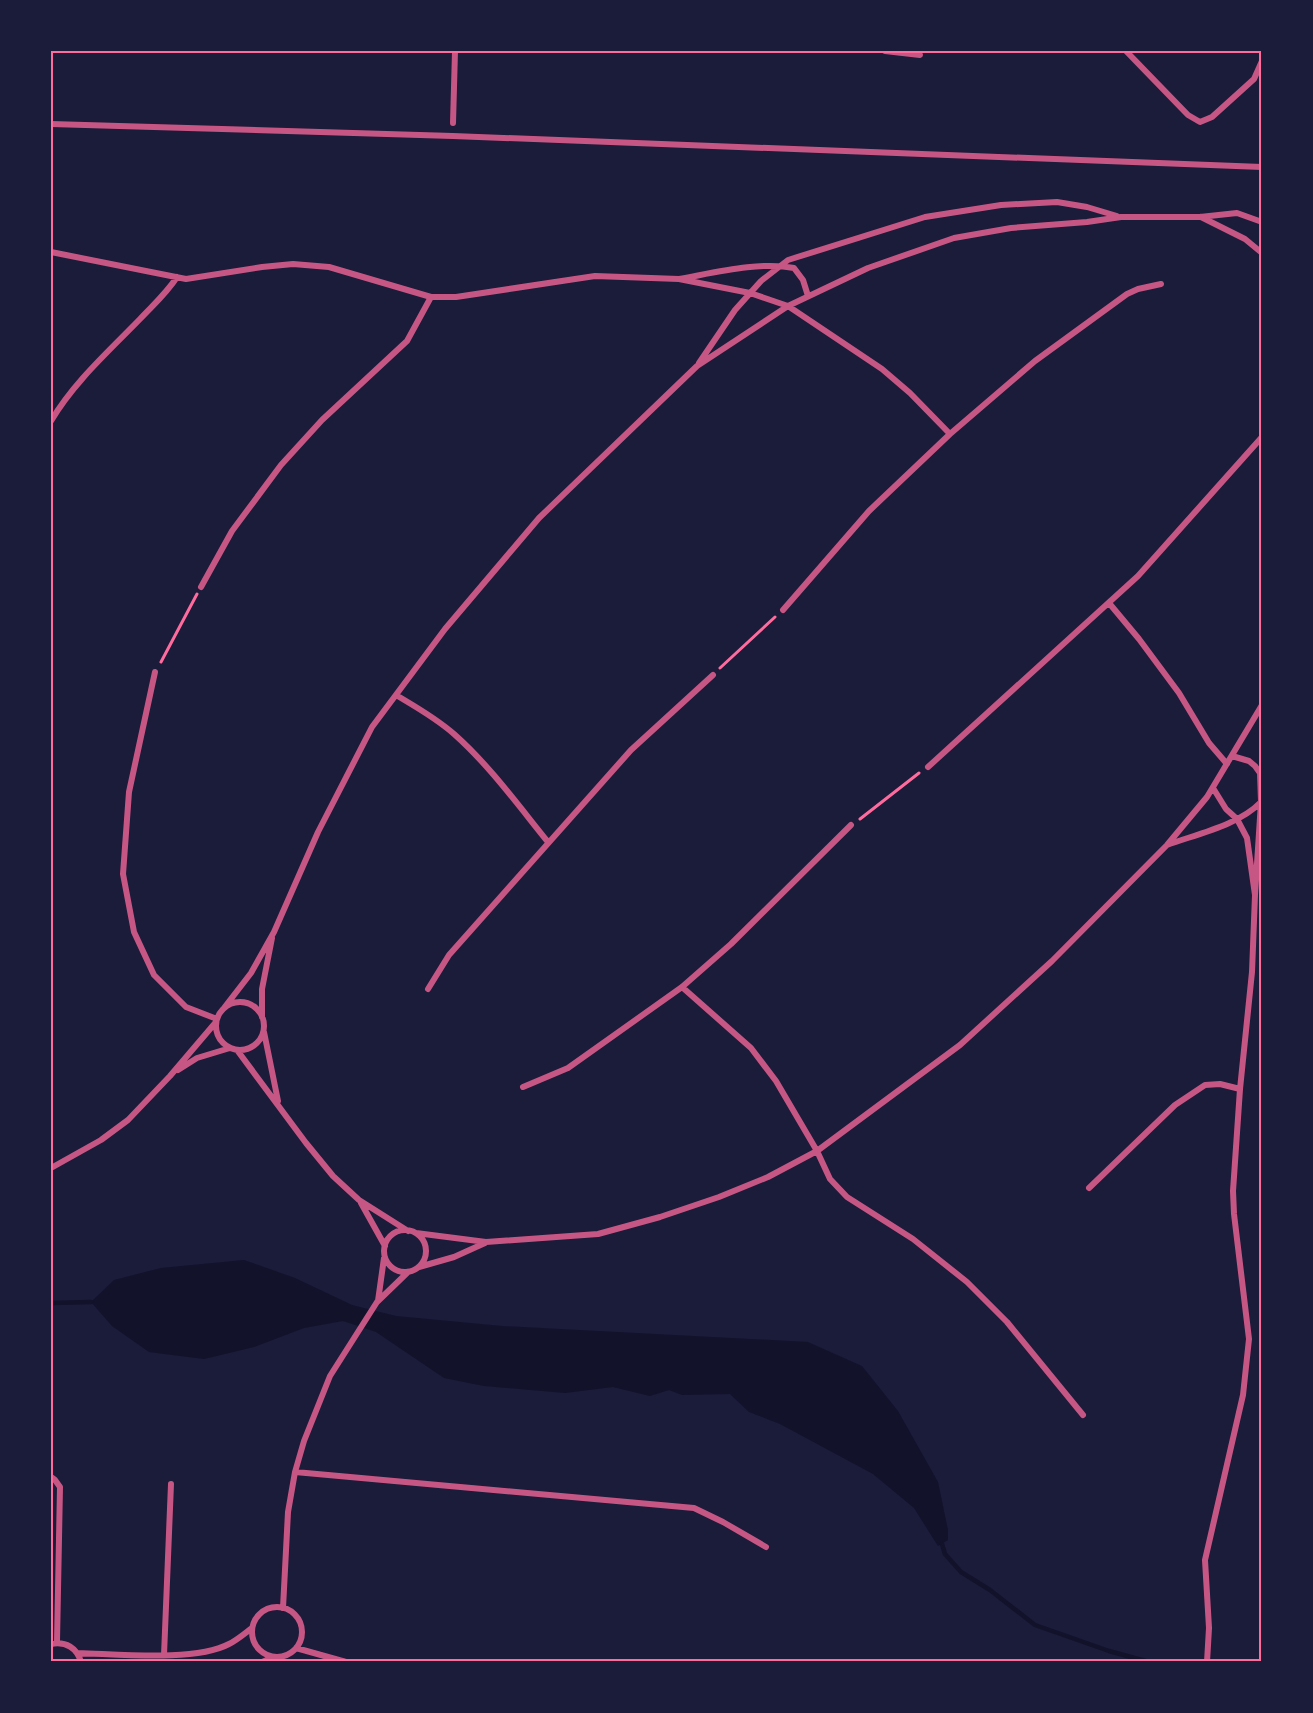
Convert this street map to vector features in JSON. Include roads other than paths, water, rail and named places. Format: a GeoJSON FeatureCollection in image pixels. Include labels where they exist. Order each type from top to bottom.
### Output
{"type":"FeatureCollection","features":[{"type":"Feature","properties":{"kind":"street"},"geometry":{"type":"LineString","coordinates":[[453,123],[455,51]]}},
{"type":"Feature","properties":{"kind":"street"},"geometry":{"type":"LineString","coordinates":[[885,51],[920,55]]}},
{"type":"Feature","properties":{"kind":"street"},"geometry":{"type":"LineString","coordinates":[[1126,51],[1188,115],[1200,122],[1212,117],[1254,79],[1262,61]]}},
{"type":"Feature","properties":{"kind":"street"},"geometry":{"type":"LineString","coordinates":[[51,124],[453,136],[1262,167]]}},
{"type":"Feature","properties":{"kind":"street"},"geometry":{"type":"LineString","coordinates":[[698,366],[735,310],[761,281],[788,260],[925,217],[1001,205],[1057,202],[1087,207],[1121,217]]}},
{"type":"Feature","properties":{"kind":"street"},"geometry":{"type":"LineString","coordinates":[[51,1168],[101,1140],[128,1120],[170,1076],[217,1020],[251,973],[274,932],[318,832],[372,727],[445,629],[539,518],[698,366],[788,306],[808,296],[868,268],[954,238],[1011,228],[1121,217],[1200,217],[1237,213],[1262,222]]}},
{"type":"Feature","properties":{"kind":"street"},"geometry":{"type":"LineString","coordinates":[[1200,217],[1245,239],[1262,253]]}},
{"type":"Feature","properties":{"kind":"street"},"geometry":{"type":"LineString","coordinates":[[51,252],[186,279],[293,264],[329,267],[432,297],[456,297],[596,276],[678,279],[750,293],[788,306],[882,369],[910,393],[950,434]]}},
{"type":"Feature","properties":{"kind":"street"},"geometry":{"type":"LineString","coordinates":[[678,279],[781,265],[794,268],[803,280],[808,296]]}},
{"type":"Feature","properties":{"kind":"street"},"geometry":{"type":"LineString","coordinates":[[51,421],[63,401],[165,295],[177,277]]}},
{"type":"Feature","properties":{"kind":"street"},"geometry":{"type":"LineString","coordinates":[[783,610],[869,511],[950,434],[1035,362],[1127,294],[1161,284]]}},
{"type":"Feature","properties":{"kind":"street"},"geometry":{"type":"LineString","coordinates":[[201,587],[232,531],[281,465],[322,420],[407,341],[432,297]]}},
{"type":"Feature","properties":{"kind":"street"},"geometry":{"type":"LineString","coordinates":[[928,767],[1138,576],[1262,437]]}},
{"type":"Feature","properties":{"kind":"street"},"geometry":{"type":"LineString","coordinates":[[1109,603],[1166,675],[1209,743],[1227,764]]}},
{"type":"Feature","properties":{"kind":"street"},"geometry":{"type":"LineString","coordinates":[[155,672],[129,792],[123,874],[134,932],[154,975],[186,1007],[217,1020]]}},
{"type":"Feature","properties":{"kind":"street"},"geometry":{"type":"LineString","coordinates":[[428,990],[449,955],[631,750],[713,675]]}},
{"type":"Feature","properties":{"kind":"street"},"geometry":{"type":"LineString","coordinates":[[396,695],[429,714],[454,734],[491,772],[548,842]]}},
{"type":"Feature","properties":{"kind":"street"},"geometry":{"type":"LineString","coordinates":[[237,1050],[333,1176],[359,1200],[408,1231],[486,1242],[598,1234],[660,1217],[768,1177],[817,1151],[960,1045],[1052,961],[1167,845],[1212,788],[1262,705]]}},
{"type":"Feature","properties":{"kind":"street"},"geometry":{"type":"LineString","coordinates":[[1207,1662],[1209,1628],[1205,1560],[1243,1395],[1249,1339],[1234,1214],[1240,1089],[1252,972],[1262,800],[1260,773],[1256,766],[1249,761],[1232,756]]}},
{"type":"Feature","properties":{"kind":"street"},"geometry":{"type":"LineString","coordinates":[[1212,788],[1226,809],[1237,819],[1247,838],[1255,895]]}},
{"type":"Feature","properties":{"kind":"street"},"geometry":{"type":"LineString","coordinates":[[1167,845],[1237,819],[1252,811],[1262,800]]}},
{"type":"Feature","properties":{"kind":"street"},"geometry":{"type":"LineString","coordinates":[[523,1087],[568,1068],[682,987],[731,944],[851,825]]}},
{"type":"Feature","properties":{"kind":"street"},"geometry":{"type":"LineString","coordinates":[[274,932],[262,989],[262,1020],[279,1105]]}},
{"type":"Feature","properties":{"kind":"street"},"geometry":{"type":"LineString","coordinates":[[682,987],[751,1048],[776,1081],[817,1151],[830,1179],[847,1197],[913,1239],[967,1282],[1007,1322],[1083,1415]]}},
{"type":"Feature","properties":{"kind":"street"},"geometry":{"type":"LineString","coordinates":[[224,1008],[239,1003],[246,1004],[254,1007],[262,1020]]}},
{"type":"Feature","properties":{"kind":"street"},"geometry":{"type":"LineString","coordinates":[[217,1020],[218,1037],[230,1048],[237,1050],[245,1050],[258,1042],[263,1028]]}},
{"type":"Feature","properties":{"kind":"street"},"geometry":{"type":"LineString","coordinates":[[170,1076],[197,1058],[230,1048]]}},
{"type":"Feature","properties":{"kind":"street"},"geometry":{"type":"LineString","coordinates":[[1089,1188],[1175,1105],[1205,1085],[1220,1084],[1240,1089]]}},
{"type":"Feature","properties":{"kind":"street"},"geometry":{"type":"LineString","coordinates":[[359,1200],[385,1246]]}},
{"type":"Feature","properties":{"kind":"street"},"geometry":{"type":"LineString","coordinates":[[377,1302],[385,1246],[395,1233],[408,1231]]}},
{"type":"Feature","properties":{"kind":"street"},"geometry":{"type":"LineString","coordinates":[[416,1233],[425,1245],[426,1253],[419,1267]]}},
{"type":"Feature","properties":{"kind":"street"},"geometry":{"type":"LineString","coordinates":[[283,1608],[288,1512],[296,1472],[304,1441],[330,1376],[377,1302],[408,1272],[454,1257],[486,1242]]}},
{"type":"Feature","properties":{"kind":"street"},"geometry":{"type":"LineString","coordinates":[[384,1256],[391,1267],[408,1272]]}},
{"type":"Feature","properties":{"kind":"street"},"geometry":{"type":"LineString","coordinates":[[296,1472],[694,1508],[766,1546]]}},
{"type":"Feature","properties":{"kind":"street"},"geometry":{"type":"LineString","coordinates":[[51,1477],[60,1487],[54,1643],[72,1647],[78,1653],[81,1662]]}},
{"type":"Feature","properties":{"kind":"street"},"geometry":{"type":"LineString","coordinates":[[164,1655],[171,1484]]}},
{"type":"Feature","properties":{"kind":"street"},"geometry":{"type":"LineString","coordinates":[[78,1653],[177,1655],[214,1649],[230,1644],[252,1628],[260,1614],[266,1609],[283,1608],[291,1611],[301,1624],[302,1632],[296,1648],[282,1657],[274,1657],[261,1662]]}},
{"type":"Feature","properties":{"kind":"street"},"geometry":{"type":"LineString","coordinates":[[252,1628],[252,1636],[259,1650],[274,1657]]}},
{"type":"Feature","properties":{"kind":"street"},"geometry":{"type":"LineString","coordinates":[[296,1648],[346,1662]]}},
{"type":"Feature","properties":{"kind":"waterway"},"geometry":{"type":"LineString","coordinates":[[51,1303],[91,1302]]}},
{"type":"Feature","properties":{"kind":"waterway"},"geometry":{"type":"LineString","coordinates":[[942,1544],[945,1554],[961,1572],[990,1590],[1035,1625],[1109,1651],[1149,1662]]}}]}
